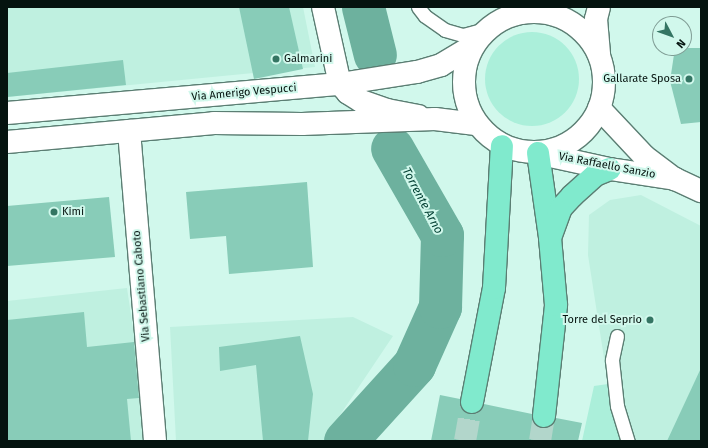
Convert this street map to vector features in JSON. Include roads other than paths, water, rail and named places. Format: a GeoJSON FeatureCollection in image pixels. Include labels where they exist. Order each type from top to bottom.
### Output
{"type":"FeatureCollection","features":[{"type":"Feature","properties":{"kind":"highway"},"geometry":{"type":"LineString","coordinates":[[472,402],[494,288],[502,146]]}},
{"type":"Feature","properties":{"kind":"highway"},"geometry":{"type":"LineString","coordinates":[[538,153],[550,238],[556,305],[544,416]]}},
{"type":"Feature","properties":{"kind":"highway"},"geometry":{"type":"LineString","coordinates":[[550,238],[561,208],[595,175],[610,169]]}},
{"type":"Feature","properties":{"kind":"main road"},"geometry":{"type":"LineString","coordinates":[[323,7],[340,84],[348,93],[361,101],[387,110],[435,119],[476,124]]}},
{"type":"Feature","properties":{"kind":"main road"},"geometry":{"type":"LineString","coordinates":[[599,7],[596,19],[600,55],[604,73],[604,91],[599,108],[591,125],[578,138],[562,147],[538,153],[520,151],[502,146],[488,136],[476,124],[467,105],[463,85],[466,64],[473,46],[489,28],[504,18],[529,10],[545,12],[568,20],[587,35],[600,55]]}},
{"type":"Feature","properties":{"kind":"main road","name":"Via Amerigo Vespucci"},"geometry":{"type":"LineString","coordinates":[[7,113],[340,84],[417,72],[441,65],[473,46]]}},
{"type":"Feature","properties":{"kind":"main road","name":"Via Raffaello Sanzio"},"geometry":{"type":"LineString","coordinates":[[599,108],[644,156],[675,179],[701,191]]}},
{"type":"Feature","properties":{"kind":"main road"},"geometry":{"type":"LineString","coordinates":[[7,142],[214,123],[302,124],[435,119]]}},
{"type":"Feature","properties":{"kind":"main road","name":"Via Sebastiano Caboto"},"geometry":{"type":"LineString","coordinates":[[129,131],[155,441]]}},
{"type":"Feature","properties":{"kind":"main road","name":"Via Raffaello Sanzio"},"geometry":{"type":"LineString","coordinates":[[538,153],[610,169],[675,179]]}},
{"type":"Feature","properties":{"kind":"lane"},"geometry":{"type":"LineString","coordinates":[[418,7],[425,16],[445,30],[463,36],[489,28]]}},
{"type":"Feature","properties":{"kind":"lane"},"geometry":{"type":"LineString","coordinates":[[617,336],[612,360],[617,406],[628,441]]}},
{"type":"Feature","properties":{"kind":"waterway","name":"Torrente Arno"},"geometry":{"type":"LineString","coordinates":[[363,7],[375,55]]}},
{"type":"Feature","properties":{"kind":"waterway","name":"Torrente Arno"},"geometry":{"type":"LineString","coordinates":[[345,441],[414,365],[440,307],[442,235],[392,148]]}},
{"type":"Feature","properties":{"kind":"tunnel"},"geometry":{"type":"LineString","coordinates":[[465,441],[472,402]]}},
{"type":"Feature","properties":{"kind":"tunnel"},"geometry":{"type":"LineString","coordinates":[[540,441],[544,416]]}},
{"type":"Feature","properties":{"kind":"place","name":"Galmarini"},"geometry":{"type":"Point","coordinates":[276,59]}},
{"type":"Feature","properties":{"kind":"place","name":"Gallarate Sposa"},"geometry":{"type":"Point","coordinates":[689,79]}},
{"type":"Feature","properties":{"kind":"place","name":"Kimi"},"geometry":{"type":"Point","coordinates":[54,212]}},
{"type":"Feature","properties":{"kind":"place","name":"Torre del Seprio"},"geometry":{"type":"Point","coordinates":[650,320]}}]}
